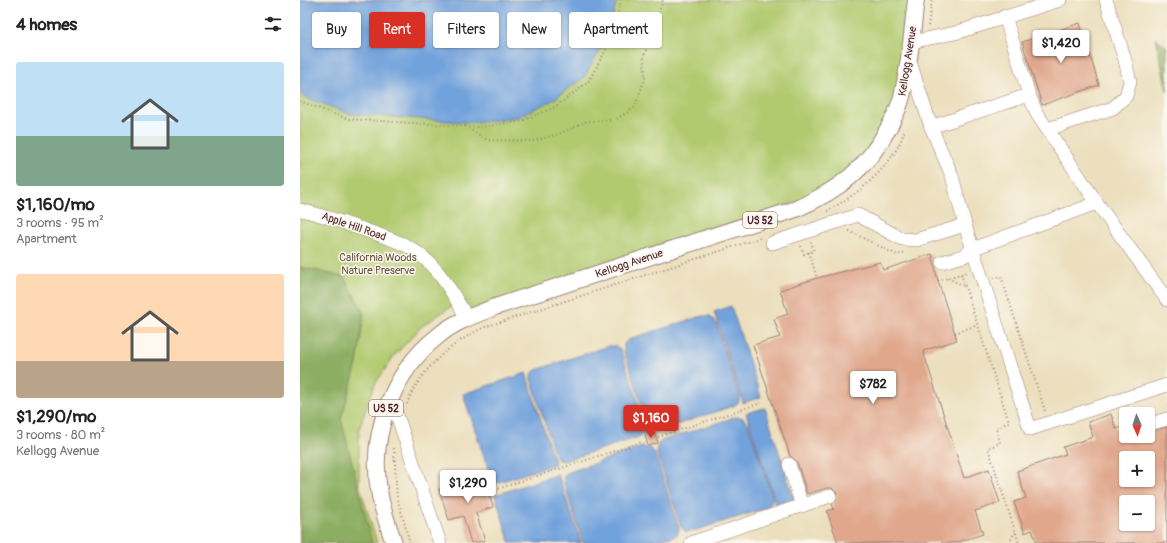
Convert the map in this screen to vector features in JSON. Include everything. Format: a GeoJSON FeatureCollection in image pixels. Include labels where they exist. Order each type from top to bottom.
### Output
{"type":"FeatureCollection","features":[{"type":"Feature","properties":{"kind":"main road","name":"Kellogg Avenue"},"geometry":{"type":"LineString","coordinates":[[394,543],[380,497],[377,480],[377,451],[380,431],[391,397],[406,371],[419,354],[438,336],[468,318],[495,307],[796,209],[817,200],[854,174],[880,144],[896,113],[902,97],[909,58],[916,0]]}},
{"type":"Feature","properties":{"kind":"street"},"geometry":{"type":"LineString","coordinates":[[911,42],[955,33],[1005,16],[1060,0]]}},
{"type":"Feature","properties":{"kind":"street"},"geometry":{"type":"LineString","coordinates":[[1048,129],[1113,108],[1126,96],[1130,82],[1125,60],[1106,0]]}},
{"type":"Feature","properties":{"kind":"street"},"geometry":{"type":"LineString","coordinates":[[1005,16],[1029,95],[1037,114],[1097,203],[1167,300]]}},
{"type":"Feature","properties":{"kind":"street"},"geometry":{"type":"LineString","coordinates":[[909,58],[931,127],[952,176],[972,249],[1030,429],[1167,385]]}},
{"type":"Feature","properties":{"kind":"street"},"geometry":{"type":"LineString","coordinates":[[931,127],[1029,95]]}},
{"type":"Feature","properties":{"kind":"street"},"geometry":{"type":"LineString","coordinates":[[942,262],[964,256],[972,249],[1097,203]]}},
{"type":"Feature","properties":{"kind":"street","name":"Apple Hill Road"},"geometry":{"type":"LineString","coordinates":[[300,210],[317,213],[394,240],[411,248],[436,269],[449,286],[468,318]]}},
{"type":"Feature","properties":{"kind":"street"},"geometry":{"type":"LineString","coordinates":[[772,243],[858,215],[902,239],[909,240],[916,240],[965,225]]}},
{"type":"Feature","properties":{"kind":"street"},"geometry":{"type":"LineString","coordinates":[[391,397],[440,543]]}},
{"type":"Feature","properties":{"kind":"street"},"geometry":{"type":"LineString","coordinates":[[1155,422],[1167,418]]}},
{"type":"Feature","properties":{"kind":"street"},"geometry":{"type":"LineString","coordinates":[[789,464],[802,506]]}},
{"type":"Feature","properties":{"kind":"street"},"geometry":{"type":"LineString","coordinates":[[691,543],[830,496]]}},
{"type":"Feature","properties":{"kind":"path"},"geometry":{"type":"LineString","coordinates":[[300,102],[347,119],[479,127],[519,122],[555,106],[588,82],[611,41],[621,0]]}},
{"type":"Feature","properties":{"kind":"path"},"geometry":{"type":"LineString","coordinates":[[464,126],[487,140],[533,141],[559,134],[587,121],[615,120],[634,108],[645,79],[644,56],[663,0]]}},
{"type":"Feature","properties":{"kind":"path"},"geometry":{"type":"LineString","coordinates":[[809,252],[817,278]]}},
{"type":"Feature","properties":{"kind":"path"},"geometry":{"type":"LineString","coordinates":[[938,281],[968,272]]}},
{"type":"Feature","properties":{"kind":"path"},"geometry":{"type":"LineString","coordinates":[[961,274],[1009,422],[996,428],[1000,443],[988,448],[1018,543]]}},
{"type":"Feature","properties":{"kind":"path"},"geometry":{"type":"LineString","coordinates":[[990,280],[1002,276],[1049,423]]}},
{"type":"Feature","properties":{"kind":"path"},"geometry":{"type":"LineString","coordinates":[[948,278],[965,287]]}},
{"type":"Feature","properties":{"kind":"path"},"geometry":{"type":"LineString","coordinates":[[955,333],[977,325]]}},
{"type":"Feature","properties":{"kind":"path"},"geometry":{"type":"LineString","coordinates":[[410,543],[395,484],[394,448],[400,423],[412,391],[436,360],[465,336],[485,327]]}},
{"type":"Feature","properties":{"kind":"path"},"geometry":{"type":"LineString","coordinates":[[658,437],[762,403]]}},
{"type":"Feature","properties":{"kind":"path"},"geometry":{"type":"LineString","coordinates":[[491,490],[642,442]]}},
{"type":"Feature","properties":{"kind":"path"},"geometry":{"type":"LineString","coordinates":[[1009,543],[1015,532]]}},
{"type":"Feature","properties":{"kind":"green space","name":"California Woods Nature Preserve"},"geometry":{"type":"Polygon","coordinates":[[[300,0],[916,0],[896,113],[836,188],[467,318],[459,303],[447,309],[421,327],[394,356],[375,384],[359,429],[359,484],[377,543],[300,543],[300,0]]]}},
{"type":"Feature","properties":{"kind":"green space"},"geometry":{"type":"Polygon","coordinates":[[[1156,38],[1167,47],[1167,91],[1156,38]]]}},
{"type":"Feature","properties":{"kind":"green space"},"geometry":{"type":"Polygon","coordinates":[[[300,267],[344,277],[364,314],[357,364],[341,419],[372,543],[300,543],[300,267]]]}},
{"type":"Feature","properties":{"kind":"water"},"geometry":{"type":"Polygon","coordinates":[[[300,0],[617,0],[614,12],[569,12],[569,48],[602,48],[584,77],[553,100],[517,117],[479,122],[463,122],[350,114],[304,97],[300,93],[300,0]]]}},
{"type":"Feature","properties":{"kind":"water"},"geometry":{"type":"Polygon","coordinates":[[[731,306],[761,397],[743,403],[714,312],[731,306]]]}},
{"type":"Feature","properties":{"kind":"water"},"geometry":{"type":"Polygon","coordinates":[[[702,316],[710,316],[715,321],[739,395],[739,402],[733,406],[658,431],[653,430],[648,425],[624,351],[624,344],[630,339],[702,316]]]}},
{"type":"Feature","properties":{"kind":"water"},"geometry":{"type":"Polygon","coordinates":[[[608,346],[616,346],[621,351],[646,426],[645,433],[639,437],[564,461],[558,460],[555,455],[531,379],[531,374],[536,370],[608,346]]]}},
{"type":"Feature","properties":{"kind":"water"},"geometry":{"type":"Polygon","coordinates":[[[526,373],[555,464],[493,484],[463,394],[526,373]]]}},
{"type":"Feature","properties":{"kind":"water"},"geometry":{"type":"Polygon","coordinates":[[[765,408],[794,499],[776,505],[746,413],[765,408]]]}},
{"type":"Feature","properties":{"kind":"water"},"geometry":{"type":"Polygon","coordinates":[[[736,417],[743,418],[748,424],[772,496],[772,502],[767,508],[686,532],[681,527],[657,453],[657,446],[661,441],[736,417]]]}},
{"type":"Feature","properties":{"kind":"water"},"geometry":{"type":"Polygon","coordinates":[[[642,447],[650,448],[655,454],[679,528],[678,534],[672,537],[648,541],[583,543],[564,483],[564,476],[569,472],[642,447]]]}},
{"type":"Feature","properties":{"kind":"water"},"geometry":{"type":"Polygon","coordinates":[[[558,474],[581,543],[510,543],[495,495],[558,474]]]}},
{"type":"Feature","properties":{"kind":"building"},"geometry":{"type":"Polygon","coordinates":[[[1080,23],[1099,85],[1042,105],[1022,42],[1080,23]]]}},
{"type":"Feature","properties":{"kind":"building"},"geometry":{"type":"Polygon","coordinates":[[[932,254],[938,281],[957,340],[923,351],[964,478],[989,469],[1000,503],[975,511],[983,534],[955,543],[838,543],[827,511],[834,509],[832,504],[836,501],[837,493],[832,488],[827,488],[807,494],[797,462],[790,456],[753,345],[780,337],[774,319],[788,314],[780,290],[817,278],[880,262],[883,270],[932,254]]]}},
{"type":"Feature","properties":{"kind":"building"},"geometry":{"type":"Polygon","coordinates":[[[1111,414],[1116,429],[1119,428],[1119,443],[1155,443],[1155,430],[1167,427],[1167,543],[1037,543],[1032,530],[1025,533],[1014,502],[1026,498],[1017,471],[1066,454],[1063,447],[1093,437],[1088,422],[1111,414]]]}},
{"type":"Feature","properties":{"kind":"building"},"geometry":{"type":"Polygon","coordinates":[[[654,432],[658,443],[648,446],[645,435],[654,432]]]}},
{"type":"Feature","properties":{"kind":"building"},"geometry":{"type":"Polygon","coordinates":[[[482,475],[493,507],[476,513],[485,541],[471,543],[463,516],[449,520],[439,489],[482,475]]]}}]}
